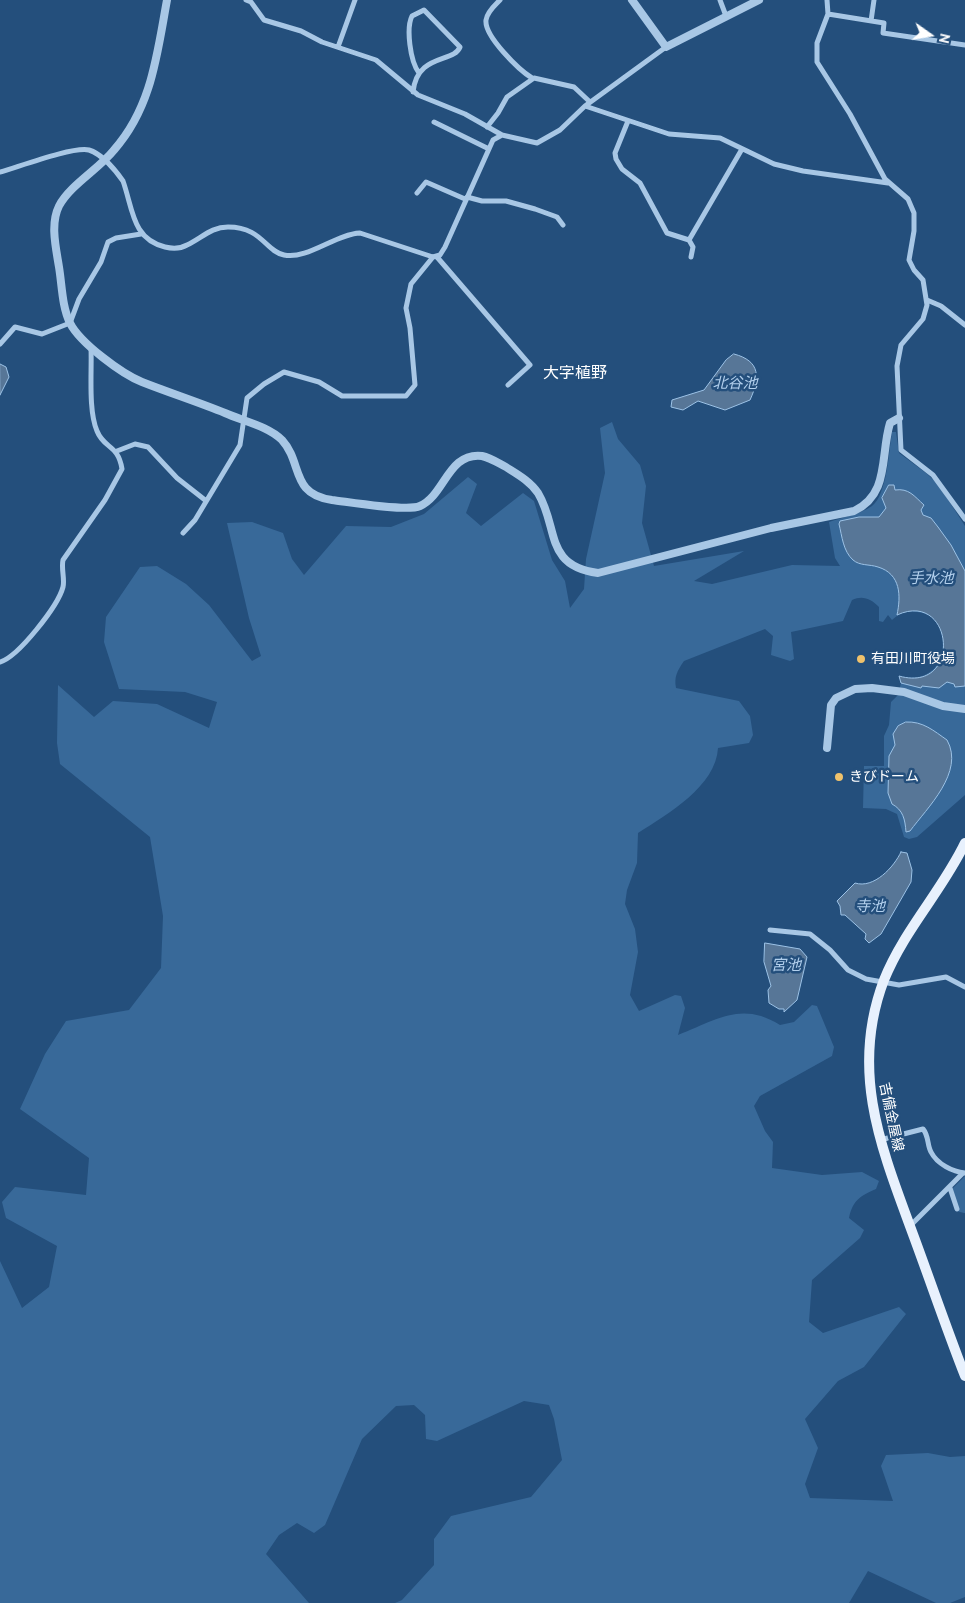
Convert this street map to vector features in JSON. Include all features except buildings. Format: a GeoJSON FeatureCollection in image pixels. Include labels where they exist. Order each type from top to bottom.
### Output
{"type":"FeatureCollection","features":[{"type":"Feature","properties":{"kind":"main road","name":"吉備金屋線"},"geometry":{"type":"LineString","coordinates":[[965,843],[940,886],[900,946],[884,981],[873,1023],[868,1065],[872,1108],[880,1140],[965,1376]]}},
{"type":"Feature","properties":{"kind":"street"},"geometry":{"type":"LineString","coordinates":[[167,0],[152,79],[145,103],[133,126],[105,161],[62,200],[56,216],[54,227],[65,308],[70,323],[91,348],[140,381],[268,431],[281,440],[287,448],[303,486],[317,496],[328,499],[414,508],[429,500],[459,462],[477,456],[491,459],[516,473],[535,489],[541,499],[556,547],[568,563],[576,569],[598,573],[771,528],[854,511],[865,506],[872,500],[880,484],[890,423],[899,418]]}},
{"type":"Feature","properties":{"kind":"street"},"geometry":{"type":"LineString","coordinates":[[246,0],[251,2],[264,20],[301,31],[322,42],[376,60],[413,92],[465,114],[502,135],[537,143],[560,130],[588,104],[666,47],[760,0]]}},
{"type":"Feature","properties":{"kind":"street"},"geometry":{"type":"LineString","coordinates":[[338,47],[355,0]]}},
{"type":"Feature","properties":{"kind":"street"},"geometry":{"type":"LineString","coordinates":[[500,0],[488,15],[486,24],[514,66],[532,78],[574,87],[588,104],[628,121],[668,134],[720,138],[774,164],[888,184]]}},
{"type":"Feature","properties":{"kind":"street"},"geometry":{"type":"LineString","coordinates":[[632,0],[666,47]]}},
{"type":"Feature","properties":{"kind":"street"},"geometry":{"type":"LineString","coordinates":[[720,0],[726,16]]}},
{"type":"Feature","properties":{"kind":"street"},"geometry":{"type":"LineString","coordinates":[[827,0],[828,14],[817,43],[817,62],[870,149],[888,184],[908,199],[913,207],[914,231],[910,260],[914,270],[923,280],[927,300],[923,319],[906,338],[900,350],[896,373],[903,454],[933,476],[965,519]]}},
{"type":"Feature","properties":{"kind":"street"},"geometry":{"type":"LineString","coordinates":[[871,21],[874,0]]}},
{"type":"Feature","properties":{"kind":"street"},"geometry":{"type":"LineString","coordinates":[[413,92],[419,73],[435,60],[456,53],[460,47],[430,14],[424,10],[412,16],[410,22],[410,52],[419,73]]}},
{"type":"Feature","properties":{"kind":"street"},"geometry":{"type":"LineString","coordinates":[[828,14],[884,22],[883,33],[965,45]]}},
{"type":"Feature","properties":{"kind":"street"},"geometry":{"type":"LineString","coordinates":[[487,126],[498,113],[506,97],[532,78]]}},
{"type":"Feature","properties":{"kind":"street"},"geometry":{"type":"LineString","coordinates":[[628,121],[615,153],[617,162],[640,183],[667,233],[689,240],[693,247],[690,257]]}},
{"type":"Feature","properties":{"kind":"street"},"geometry":{"type":"LineString","coordinates":[[434,122],[489,149]]}},
{"type":"Feature","properties":{"kind":"street"},"geometry":{"type":"LineString","coordinates":[[183,533],[195,520],[206,500],[218,485],[225,466],[240,445],[247,398],[264,384],[284,372],[319,382],[342,396],[406,396],[415,385],[410,328],[406,308],[411,284],[445,246],[489,149],[495,138],[502,135]]}},
{"type":"Feature","properties":{"kind":"street"},"geometry":{"type":"LineString","coordinates":[[0,172],[79,149],[93,152],[105,161],[123,182],[141,234]]}},
{"type":"Feature","properties":{"kind":"street"},"geometry":{"type":"LineString","coordinates":[[689,240],[742,149]]}},
{"type":"Feature","properties":{"kind":"street"},"geometry":{"type":"LineString","coordinates":[[417,193],[426,182],[466,198],[482,201],[506,201],[540,211],[557,217],[563,225]]}},
{"type":"Feature","properties":{"kind":"street"},"geometry":{"type":"LineString","coordinates":[[0,344],[15,327],[42,334],[70,323],[79,299],[101,262],[108,242],[116,238],[141,234],[158,244],[180,248],[212,230],[236,227],[258,235],[279,253],[289,256],[308,251],[341,237],[360,233],[435,257],[530,365],[508,385]]}},
{"type":"Feature","properties":{"kind":"street"},"geometry":{"type":"LineString","coordinates":[[927,300],[942,306],[965,325]]}},
{"type":"Feature","properties":{"kind":"street"},"geometry":{"type":"LineString","coordinates":[[0,662],[7,660],[20,648],[60,596],[64,585],[63,560],[120,476],[122,469],[117,451],[105,442],[96,428],[91,348]]}},
{"type":"Feature","properties":{"kind":"street"},"geometry":{"type":"LineString","coordinates":[[117,451],[135,444],[148,448],[177,478],[206,500]]}},
{"type":"Feature","properties":{"kind":"street"},"geometry":{"type":"LineString","coordinates":[[827,748],[831,705],[836,698],[855,689],[872,688],[904,692],[942,706],[965,709]]}},
{"type":"Feature","properties":{"kind":"street"},"geometry":{"type":"LineString","coordinates":[[770,930],[810,934],[819,939],[842,965],[854,975],[866,979],[899,985],[946,977],[965,987]]}},
{"type":"Feature","properties":{"kind":"street"},"geometry":{"type":"LineString","coordinates":[[880,1140],[923,1129],[927,1136],[931,1153],[950,1170],[964,1173]]}},
{"type":"Feature","properties":{"kind":"street"},"geometry":{"type":"LineString","coordinates":[[910,1226],[964,1173]]}},
{"type":"Feature","properties":{"kind":"street"},"geometry":{"type":"LineString","coordinates":[[950,1188],[957,1209]]}},
{"type":"Feature","properties":{"kind":"shaded area"},"geometry":{"type":"Polygon","coordinates":[[[612,422],[618,439],[640,465],[646,486],[642,523],[654,566],[744,551],[694,581],[712,584],[792,565],[840,566],[835,558],[829,522],[862,512],[872,506],[877,500],[884,482],[892,432],[896,432],[899,453],[938,484],[965,526],[965,795],[917,837],[909,839],[904,837],[897,814],[886,809],[863,808],[864,766],[884,766],[884,736],[889,725],[891,702],[898,695],[901,683],[899,676],[916,677],[929,673],[939,663],[944,651],[944,638],[940,626],[931,617],[910,611],[900,614],[892,620],[888,615],[883,622],[879,621],[879,607],[876,604],[867,599],[852,600],[843,621],[791,632],[794,659],[790,661],[771,655],[773,636],[765,629],[684,661],[677,674],[676,688],[739,701],[750,716],[753,735],[749,743],[718,748],[715,762],[709,775],[700,787],[676,808],[638,833],[637,863],[627,890],[625,904],[635,929],[638,952],[630,995],[639,1011],[675,995],[681,996],[685,1008],[678,1035],[729,1015],[753,1014],[780,1025],[794,1022],[812,1005],[817,1006],[834,1047],[832,1056],[760,1096],[754,1106],[765,1131],[773,1142],[772,1168],[822,1175],[862,1172],[879,1181],[876,1189],[858,1199],[849,1218],[864,1230],[860,1238],[812,1280],[809,1322],[823,1333],[899,1307],[906,1314],[864,1367],[838,1381],[805,1419],[818,1448],[805,1484],[810,1498],[893,1501],[881,1466],[886,1455],[928,1453],[950,1457],[965,1456],[965,1597],[950,1603],[936,1603],[868,1571],[849,1603],[395,1603],[402,1600],[434,1565],[434,1539],[451,1516],[531,1497],[562,1460],[554,1419],[549,1405],[524,1401],[437,1441],[426,1439],[425,1415],[414,1405],[396,1406],[362,1439],[325,1525],[314,1533],[297,1523],[279,1535],[266,1554],[309,1603],[0,1603],[0,1261],[22,1308],[49,1287],[57,1246],[6,1218],[2,1202],[15,1187],[86,1195],[89,1158],[20,1109],[45,1054],[66,1021],[129,1010],[161,968],[163,916],[150,837],[60,764],[57,743],[58,685],[94,717],[113,701],[157,704],[209,728],[217,702],[185,692],[119,689],[104,642],[106,617],[140,567],[157,566],[186,584],[209,605],[252,661],[261,656],[249,618],[227,523],[252,522],[283,533],[292,559],[304,575],[346,526],[391,527],[424,514],[468,477],[477,484],[466,513],[481,526],[523,493],[534,501],[552,560],[565,581],[570,608],[584,589],[586,559],[605,473],[600,428],[612,422]]]}},
{"type":"Feature","properties":{"kind":"shaded area"},"geometry":{"type":"Polygon","coordinates":[[[965,1176],[964,1213],[956,1211],[949,1192],[965,1176]]]}},
{"type":"Feature","properties":{"kind":"water","name":"北谷池"},"geometry":{"type":"Polygon","coordinates":[[[734,354],[749,361],[756,371],[756,385],[750,400],[725,410],[698,401],[683,410],[671,407],[672,400],[704,390],[726,360],[734,354]]]}},
{"type":"Feature","properties":{"kind":"water"},"geometry":{"type":"Polygon","coordinates":[[[0,364],[6,367],[9,377],[0,395],[0,364]]]}},
{"type":"Feature","properties":{"kind":"water","name":"手水池"},"geometry":{"type":"Polygon","coordinates":[[[889,485],[894,485],[895,490],[904,490],[911,493],[924,505],[921,510],[923,515],[931,518],[938,527],[951,545],[965,571],[965,686],[955,687],[954,684],[947,682],[939,688],[922,686],[921,688],[901,683],[899,676],[920,677],[934,670],[942,658],[943,642],[940,628],[930,616],[916,611],[897,615],[899,593],[895,580],[886,570],[856,562],[845,548],[839,524],[840,521],[859,517],[879,517],[886,508],[882,498],[889,485]]]}},
{"type":"Feature","properties":{"kind":"water"},"geometry":{"type":"Polygon","coordinates":[[[906,722],[923,725],[947,740],[951,752],[951,764],[948,777],[942,789],[910,831],[906,832],[903,815],[892,804],[888,793],[889,756],[895,745],[893,734],[898,726],[906,722]]]}},
{"type":"Feature","properties":{"kind":"water","name":"寺池"},"geometry":{"type":"Polygon","coordinates":[[[901,852],[907,853],[912,870],[911,882],[881,934],[869,943],[865,939],[866,934],[845,915],[841,915],[840,906],[837,901],[855,883],[869,883],[883,875],[894,864],[901,852]]]}},
{"type":"Feature","properties":{"kind":"water","name":"宮池"},"geometry":{"type":"Polygon","coordinates":[[[765,943],[800,949],[807,957],[797,1000],[784,1012],[784,1009],[779,1009],[769,1003],[768,990],[771,986],[764,962],[765,943]]]}},
{"type":"Feature","properties":{"kind":"place","name":"有田川町役場"},"geometry":{"type":"Point","coordinates":[861,659]}},
{"type":"Feature","properties":{"kind":"place","name":"きびドーム"},"geometry":{"type":"Point","coordinates":[839,777]}},
{"type":"Feature","properties":{"kind":"district","name":"大字植野"},"geometry":{"type":"Point","coordinates":[575,373]}}]}
